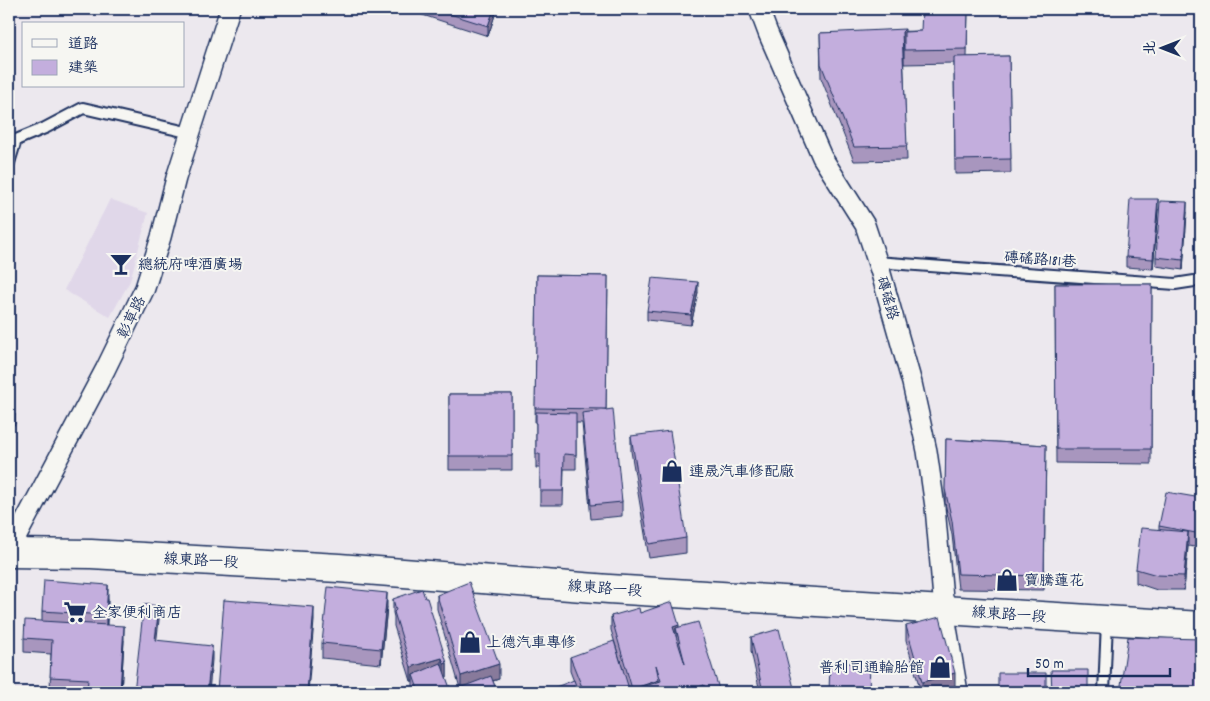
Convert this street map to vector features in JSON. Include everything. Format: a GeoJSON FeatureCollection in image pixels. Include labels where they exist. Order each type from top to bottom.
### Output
{"type":"FeatureCollection","features":[{"type":"Feature","properties":{"kind":"main road","name":"線東路一段"},"geometry":{"type":"LineString","coordinates":[[9,552],[91,554],[339,568],[618,590],[1201,626]]}},
{"type":"Feature","properties":{"kind":"street","name":"彰草路"},"geometry":{"type":"LineString","coordinates":[[9,552],[105,370],[145,288],[161,237],[176,178],[230,9]]}},
{"type":"Feature","properties":{"kind":"street","name":"磚磘路"},"geometry":{"type":"LineString","coordinates":[[759,9],[822,157],[865,225],[880,270],[912,383],[927,451],[935,507],[944,610],[958,692]]}},
{"type":"Feature","properties":{"kind":"lane"},"geometry":{"type":"LineString","coordinates":[[9,163],[16,140],[45,128],[83,108],[191,133]]}},
{"type":"Feature","properties":{"kind":"lane","name":"磚磘路181巷"},"geometry":{"type":"LineString","coordinates":[[876,262],[1175,284],[1201,280]]}},
{"type":"Feature","properties":{"kind":"lane"},"geometry":{"type":"LineString","coordinates":[[1104,692],[1107,621]]}},
{"type":"Feature","properties":{"kind":"shaded area"},"geometry":{"type":"Polygon","coordinates":[[[110,199],[148,213],[130,281],[110,317],[64,290],[110,199]]]}},
{"type":"Feature","properties":{"kind":"building"},"geometry":{"type":"Polygon","coordinates":[[[434,9],[494,9],[488,26],[434,9]]]}},
{"type":"Feature","properties":{"kind":"building"},"geometry":{"type":"Polygon","coordinates":[[[922,9],[968,9],[967,49],[904,50],[904,32],[921,31],[922,9]]]}},
{"type":"Feature","properties":{"kind":"building"},"geometry":{"type":"Polygon","coordinates":[[[905,29],[902,32],[907,146],[854,147],[821,64],[820,33],[905,29]]]}},
{"type":"Feature","properties":{"kind":"building"},"geometry":{"type":"Polygon","coordinates":[[[1009,56],[1011,159],[955,160],[954,57],[1009,56]]]}},
{"type":"Feature","properties":{"kind":"building"},"geometry":{"type":"Polygon","coordinates":[[[1130,199],[1158,199],[1153,259],[1126,257],[1130,199]]]}},
{"type":"Feature","properties":{"kind":"building"},"geometry":{"type":"Polygon","coordinates":[[[1160,201],[1187,202],[1183,260],[1156,257],[1160,201]]]}},
{"type":"Feature","properties":{"kind":"building"},"geometry":{"type":"Polygon","coordinates":[[[537,275],[608,276],[606,409],[535,408],[537,275]]]}},
{"type":"Feature","properties":{"kind":"building"},"geometry":{"type":"Polygon","coordinates":[[[652,278],[698,282],[691,315],[647,311],[652,278]]]}},
{"type":"Feature","properties":{"kind":"building"},"geometry":{"type":"Polygon","coordinates":[[[1055,284],[1152,284],[1151,449],[1056,449],[1055,284]]]}},
{"type":"Feature","properties":{"kind":"building"},"geometry":{"type":"Polygon","coordinates":[[[449,394],[512,394],[512,456],[449,456],[449,394]]]}},
{"type":"Feature","properties":{"kind":"building"},"geometry":{"type":"Polygon","coordinates":[[[613,409],[622,502],[591,505],[582,413],[613,409]]]}},
{"type":"Feature","properties":{"kind":"building"},"geometry":{"type":"Polygon","coordinates":[[[9,410],[15,414],[9,422],[9,410]]]}},
{"type":"Feature","properties":{"kind":"building"},"geometry":{"type":"Polygon","coordinates":[[[536,412],[576,413],[576,455],[564,454],[563,491],[540,491],[540,454],[536,454],[536,412]]]}},
{"type":"Feature","properties":{"kind":"building"},"geometry":{"type":"Polygon","coordinates":[[[670,431],[686,538],[649,544],[631,436],[670,431]]]}},
{"type":"Feature","properties":{"kind":"building"},"geometry":{"type":"Polygon","coordinates":[[[946,439],[1046,445],[1044,576],[958,574],[952,521],[945,489],[946,439]]]}},
{"type":"Feature","properties":{"kind":"building"},"geometry":{"type":"Polygon","coordinates":[[[1166,492],[1201,498],[1201,534],[1159,526],[1166,492]]]}},
{"type":"Feature","properties":{"kind":"building"},"geometry":{"type":"Polygon","coordinates":[[[1141,528],[1188,532],[1184,576],[1157,575],[1136,569],[1141,528]]]}},
{"type":"Feature","properties":{"kind":"building"},"geometry":{"type":"Polygon","coordinates":[[[44,580],[108,585],[106,615],[42,611],[44,580]]]}},
{"type":"Feature","properties":{"kind":"building"},"geometry":{"type":"Polygon","coordinates":[[[469,582],[499,664],[461,676],[437,595],[469,582]]]}},
{"type":"Feature","properties":{"kind":"building"},"geometry":{"type":"Polygon","coordinates":[[[328,587],[387,593],[381,649],[322,643],[328,587]]]}},
{"type":"Feature","properties":{"kind":"building"},"geometry":{"type":"Polygon","coordinates":[[[422,589],[425,598],[427,598],[447,663],[444,664],[442,658],[411,667],[394,612],[396,610],[393,599],[422,589]]]}},
{"type":"Feature","properties":{"kind":"building"},"geometry":{"type":"Polygon","coordinates":[[[224,600],[314,607],[307,692],[217,692],[224,600]]]}},
{"type":"Feature","properties":{"kind":"building"},"geometry":{"type":"Polygon","coordinates":[[[672,602],[679,625],[673,627],[685,664],[676,628],[698,622],[720,692],[706,692],[704,685],[693,689],[700,688],[702,692],[634,692],[633,690],[661,681],[656,665],[659,680],[632,689],[611,616],[639,608],[640,613],[672,602]]]}},
{"type":"Feature","properties":{"kind":"building"},"geometry":{"type":"Polygon","coordinates":[[[144,604],[159,606],[155,640],[212,646],[207,692],[134,692],[144,604]]]}},
{"type":"Feature","properties":{"kind":"building"},"geometry":{"type":"Polygon","coordinates":[[[940,617],[955,673],[922,682],[906,626],[940,617]]]}},
{"type":"Feature","properties":{"kind":"building"},"geometry":{"type":"Polygon","coordinates":[[[25,620],[124,626],[120,692],[87,692],[88,679],[50,677],[52,640],[24,638],[25,620]]]}},
{"type":"Feature","properties":{"kind":"building"},"geometry":{"type":"Polygon","coordinates":[[[779,629],[795,692],[763,692],[751,637],[779,629]]]}},
{"type":"Feature","properties":{"kind":"building"},"geometry":{"type":"Polygon","coordinates":[[[1128,637],[1201,639],[1201,692],[1120,692],[1128,637]]]}},
{"type":"Feature","properties":{"kind":"building"},"geometry":{"type":"Polygon","coordinates":[[[614,641],[630,692],[584,692],[570,657],[614,641]]]}},
{"type":"Feature","properties":{"kind":"building"},"geometry":{"type":"Polygon","coordinates":[[[441,663],[451,691],[419,692],[413,675],[441,663]]]}},
{"type":"Feature","properties":{"kind":"building"},"geometry":{"type":"Polygon","coordinates":[[[830,663],[870,663],[869,692],[829,692],[830,663]]]}},
{"type":"Feature","properties":{"kind":"building"},"geometry":{"type":"Polygon","coordinates":[[[1051,670],[1088,670],[1088,692],[1052,692],[1051,670]]]}},
{"type":"Feature","properties":{"kind":"building"},"geometry":{"type":"Polygon","coordinates":[[[998,673],[1046,673],[1046,692],[998,692],[998,673]]]}},
{"type":"Feature","properties":{"kind":"building"},"geometry":{"type":"Polygon","coordinates":[[[491,676],[497,692],[458,692],[457,689],[491,676]]]}},
{"type":"Feature","properties":{"kind":"building"},"geometry":{"type":"Polygon","coordinates":[[[574,680],[578,692],[543,692],[574,680]]]}},
{"type":"Feature","properties":{"kind":"building"},"geometry":{"type":"Polygon","coordinates":[[[311,689],[330,691],[330,692],[311,692],[311,689]]]}},
{"type":"Feature","properties":{"kind":"place","name":"總統府啤酒廣場"},"geometry":{"type":"Point","coordinates":[121,264]}},
{"type":"Feature","properties":{"kind":"place","name":"連晟汽車修配廠"},"geometry":{"type":"Point","coordinates":[672,471]}},
{"type":"Feature","properties":{"kind":"place","name":"寶騰蓮花"},"geometry":{"type":"Point","coordinates":[1007,580]}},
{"type":"Feature","properties":{"kind":"place","name":"全家便利商店"},"geometry":{"type":"Point","coordinates":[75,612]}},
{"type":"Feature","properties":{"kind":"place","name":"上德汽車專修"},"geometry":{"type":"Point","coordinates":[470,642]}},
{"type":"Feature","properties":{"kind":"place","name":"普利司通輪胎館"},"geometry":{"type":"Point","coordinates":[940,667]}}]}
